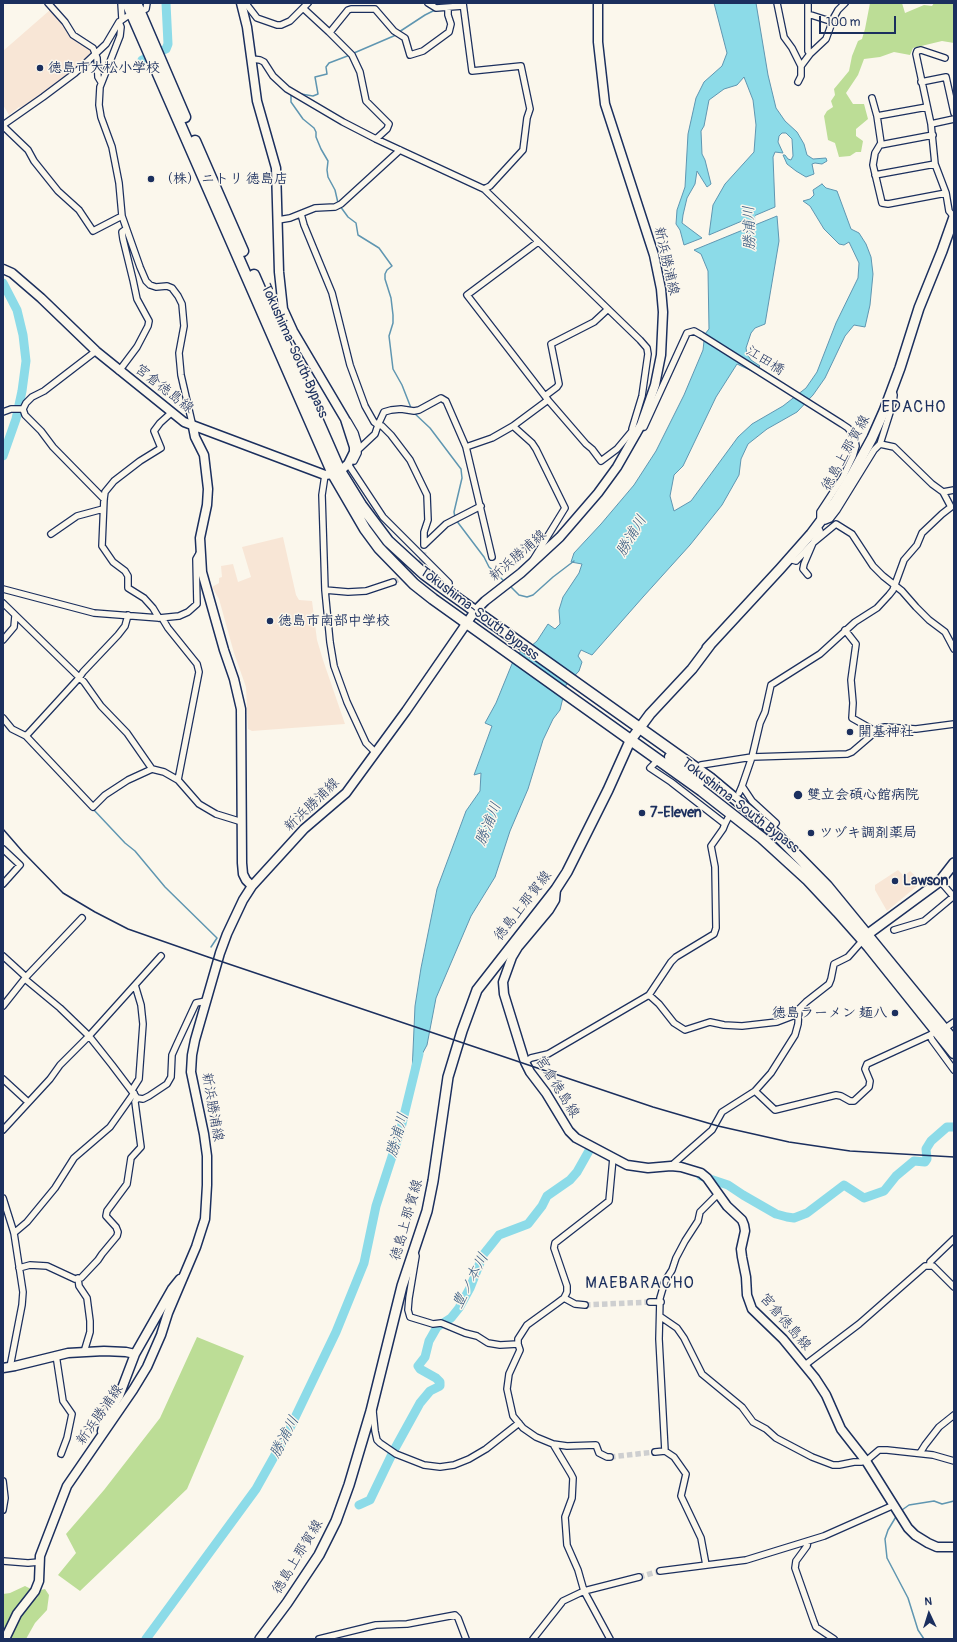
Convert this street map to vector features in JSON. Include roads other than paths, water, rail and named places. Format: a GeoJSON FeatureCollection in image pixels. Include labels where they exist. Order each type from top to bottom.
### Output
{"type":"FeatureCollection","features":[{"type":"Feature","properties":{"kind":"highway","name":"Tokushima-South Bypass"},"geometry":{"type":"LineString","coordinates":[[127,3],[136,10],[336,471],[365,529],[379,548],[414,584],[469,626],[632,732],[710,778],[770,829],[954,1041]]}},
{"type":"Feature","properties":{"kind":"highway","name":"Tokushima-South Bypass"},"geometry":{"type":"LineString","coordinates":[[336,471],[374,524],[406,559],[447,592],[478,613],[632,732],[658,760],[718,803],[812,878]]}},
{"type":"Feature","properties":{"kind":"highway"},"geometry":{"type":"LineString","coordinates":[[406,559],[419,578],[463,614],[469,626]]}},
{"type":"Feature","properties":{"kind":"highway"},"geometry":{"type":"LineString","coordinates":[[632,732],[680,765],[718,803]]}},
{"type":"Feature","properties":{"kind":"highway","name":"Tokushima-South Bypass"},"geometry":{"type":"LineString","coordinates":[[945,1029],[954,1053]]}},
{"type":"Feature","properties":{"kind":"main road","name":"新浜勝浦線"},"geometry":{"type":"LineString","coordinates":[[5,1639],[17,1614],[35,1591],[39,1581],[39,1562],[42,1549],[67,1486],[133,1390],[147,1367],[185,1274],[205,1219],[207,1156],[191,1072],[194,1040],[227,934],[243,900],[252,886],[304,829],[346,793],[469,626],[485,601],[521,573],[560,537],[598,493],[617,467],[646,411],[655,385],[661,356],[663,312],[654,255],[605,104],[598,42],[598,3]]}},
{"type":"Feature","properties":{"kind":"main road"},"geometry":{"type":"LineString","coordinates":[[241,4],[247,27],[257,101],[276,168],[279,272],[281,296],[285,315],[345,419],[354,448],[354,452],[336,471]]}},
{"type":"Feature","properties":{"kind":"main road","name":"徳島上那賀線"},"geometry":{"type":"LineString","coordinates":[[260,1639],[309,1571],[331,1532],[349,1485],[373,1402],[402,1286],[430,1196],[448,1077],[477,990],[556,889],[574,861],[632,732],[656,700],[710,645],[789,559],[819,523],[862,458],[892,390],[919,308],[954,217]]}},
{"type":"Feature","properties":{"kind":"main road","name":"宮倉徳島線"},"geometry":{"type":"LineString","coordinates":[[4,268],[41,298],[119,371],[184,422],[202,430],[336,471]]}},
{"type":"Feature","properties":{"kind":"main road"},"geometry":{"type":"LineString","coordinates":[[193,427],[195,437],[204,455],[208,489],[207,505],[200,538],[202,572],[224,650],[234,679],[241,709],[243,874],[252,886]]}},
{"type":"Feature","properties":{"kind":"main road"},"geometry":{"type":"LineString","coordinates":[[865,937],[940,881],[954,864]]}},
{"type":"Feature","properties":{"kind":"main road","name":"宮倉徳島線"},"geometry":{"type":"LineString","coordinates":[[556,889],[555,900],[549,910],[518,947],[512,957],[503,982],[504,994],[525,1062],[530,1072],[558,1112],[569,1131],[576,1138],[613,1158],[634,1167],[648,1168],[671,1166],[693,1170],[701,1173],[707,1178],[718,1194],[744,1225],[745,1231],[741,1249],[749,1302],[761,1319],[783,1339],[821,1386],[841,1429],[866,1461],[908,1528],[915,1535],[936,1546],[954,1548]]}},
{"type":"Feature","properties":{"kind":"main road"},"geometry":{"type":"LineString","coordinates":[[101,1436],[107,1414],[119,1396],[135,1354],[172,1289],[185,1274]]}},
{"type":"Feature","properties":{"kind":"main road"},"geometry":{"type":"LineString","coordinates":[[7,1368],[56,1355],[84,1352],[126,1352],[135,1354]]}},
{"type":"Feature","properties":{"kind":"street"},"geometry":{"type":"LineString","coordinates":[[48,3],[65,22],[73,35],[90,46],[96,54],[98,77],[101,82]]}},
{"type":"Feature","properties":{"kind":"street"},"geometry":{"type":"LineString","coordinates":[[121,3],[120,36],[101,82],[99,95],[101,117],[112,147],[119,183],[122,216],[146,281],[150,285],[156,287],[167,286],[172,288],[182,304],[184,326],[179,352],[181,376],[193,427]]}},
{"type":"Feature","properties":{"kind":"street"},"geometry":{"type":"LineString","coordinates":[[122,216],[93,231],[79,210],[58,191],[34,161],[28,150],[3,125],[43,97],[96,54],[106,44],[121,20],[136,10],[146,9],[147,3]]}},
{"type":"Feature","properties":{"kind":"street"},"geometry":{"type":"LineString","coordinates":[[241,4],[247,5],[257,18],[281,25],[290,21],[308,3]]}},
{"type":"Feature","properties":{"kind":"street"},"geometry":{"type":"LineString","coordinates":[[428,3],[436,8],[448,8],[463,5],[472,71],[521,66],[530,109],[527,118],[523,150],[494,182],[484,189]]}},
{"type":"Feature","properties":{"kind":"street"},"geometry":{"type":"LineString","coordinates":[[777,3],[784,38],[792,48],[801,66],[801,76],[798,82]]}},
{"type":"Feature","properties":{"kind":"street"},"geometry":{"type":"LineString","coordinates":[[808,3],[808,51],[810,54]]}},
{"type":"Feature","properties":{"kind":"street"},"geometry":{"type":"LineString","coordinates":[[801,66],[810,54],[826,39],[838,10],[845,3]]}},
{"type":"Feature","properties":{"kind":"street"},"geometry":{"type":"LineString","coordinates":[[303,8],[352,55],[360,72],[366,101],[389,124],[387,129],[376,139]]}},
{"type":"Feature","properties":{"kind":"street"},"geometry":{"type":"LineString","coordinates":[[329,32],[348,10],[375,9],[394,31],[404,38],[410,55],[423,51],[449,32],[451,24],[448,15],[448,8]]}},
{"type":"Feature","properties":{"kind":"street"},"geometry":{"type":"LineString","coordinates":[[808,14],[833,22]]}},
{"type":"Feature","properties":{"kind":"street"},"geometry":{"type":"LineString","coordinates":[[945,58],[926,51],[917,51],[916,57],[933,135],[935,164],[946,193],[950,211],[954,217]]}},
{"type":"Feature","properties":{"kind":"street"},"geometry":{"type":"LineString","coordinates":[[252,59],[264,62],[273,76],[287,89],[376,139],[484,189],[647,348],[647,369],[634,433],[617,449],[601,461],[546,398],[467,295],[538,242]]}},
{"type":"Feature","properties":{"kind":"street"},"geometry":{"type":"LineString","coordinates":[[921,82],[946,77],[954,113]]}},
{"type":"Feature","properties":{"kind":"street"},"geometry":{"type":"LineString","coordinates":[[872,98],[881,140],[873,159],[875,175],[882,203],[888,204],[946,193]]}},
{"type":"Feature","properties":{"kind":"street"},"geometry":{"type":"LineString","coordinates":[[877,116],[927,107]]}},
{"type":"Feature","properties":{"kind":"street"},"geometry":{"type":"LineString","coordinates":[[931,124],[954,119]]}},
{"type":"Feature","properties":{"kind":"street"},"geometry":{"type":"LineString","coordinates":[[880,144],[933,135]]}},
{"type":"Feature","properties":{"kind":"street"},"geometry":{"type":"LineString","coordinates":[[278,220],[283,220],[315,208],[335,207],[341,204],[400,150]]}},
{"type":"Feature","properties":{"kind":"street"},"geometry":{"type":"LineString","coordinates":[[875,175],[935,164]]}},
{"type":"Feature","properties":{"kind":"street"},"geometry":{"type":"LineString","coordinates":[[301,214],[304,225],[332,293],[350,365],[361,398],[374,422],[382,426],[410,460],[426,491],[428,520],[424,532],[424,552]]}},
{"type":"Feature","properties":{"kind":"street"},"geometry":{"type":"LineString","coordinates":[[119,371],[137,346],[148,326],[149,321],[137,299],[132,272],[122,239],[122,232],[126,229]]}},
{"type":"Feature","properties":{"kind":"street"},"geometry":{"type":"LineString","coordinates":[[466,447],[492,438],[513,426],[546,398],[559,384],[551,344],[594,322],[608,310]]}},
{"type":"Feature","properties":{"kind":"street","name":"江田橋"},"geometry":{"type":"LineString","coordinates":[[634,433],[641,432],[687,333],[694,331],[848,428],[856,441],[853,456],[845,472],[820,512],[819,523]]}},
{"type":"Feature","properties":{"kind":"street"},"geometry":{"type":"LineString","coordinates":[[3,412],[20,409],[32,398],[44,391],[96,351]]}},
{"type":"Feature","properties":{"kind":"street"},"geometry":{"type":"LineString","coordinates":[[808,575],[803,569],[804,564],[820,531],[819,523],[830,519],[837,510],[874,450],[880,444],[893,403],[894,395],[892,390]]}},
{"type":"Feature","properties":{"kind":"street"},"geometry":{"type":"LineString","coordinates":[[375,752],[366,743],[338,680],[330,642],[325,590],[322,495],[336,471],[358,453],[359,449],[375,434],[384,412],[401,409],[412,411],[419,410],[441,398],[444,398],[458,425],[466,447],[492,557]]}},
{"type":"Feature","properties":{"kind":"street"},"geometry":{"type":"LineString","coordinates":[[20,409],[41,431],[53,447],[104,499]]}},
{"type":"Feature","properties":{"kind":"street"},"geometry":{"type":"LineString","coordinates":[[171,413],[154,431],[161,448],[140,461],[114,481],[105,492],[102,546],[113,562],[125,570],[128,576],[128,588],[144,598],[154,608],[197,664],[199,672],[178,780]]}},
{"type":"Feature","properties":{"kind":"street"},"geometry":{"type":"LineString","coordinates":[[345,419],[350,423],[359,449]]}},
{"type":"Feature","properties":{"kind":"street"},"geometry":{"type":"LineString","coordinates":[[513,426],[532,443],[536,449],[565,508],[534,557],[533,562]]}},
{"type":"Feature","properties":{"kind":"street"},"geometry":{"type":"LineString","coordinates":[[739,793],[752,757],[771,685],[820,654],[845,630],[877,608],[893,590],[904,560],[917,545],[922,533],[942,514],[953,509],[943,492],[932,484],[894,447],[880,444]]}},
{"type":"Feature","properties":{"kind":"street"},"geometry":{"type":"LineString","coordinates":[[336,471],[371,501],[383,517],[449,583],[447,592]]}},
{"type":"Feature","properties":{"kind":"street"},"geometry":{"type":"LineString","coordinates":[[943,492],[954,490]]}},
{"type":"Feature","properties":{"kind":"street"},"geometry":{"type":"LineString","coordinates":[[424,545],[446,524],[481,506]]}},
{"type":"Feature","properties":{"kind":"street"},"geometry":{"type":"LineString","coordinates":[[51,534],[77,516],[104,509]]}},
{"type":"Feature","properties":{"kind":"street"},"geometry":{"type":"LineString","coordinates":[[789,559],[796,561],[813,543],[836,524],[852,534],[873,566],[905,594],[919,611],[945,632],[954,649]]}},
{"type":"Feature","properties":{"kind":"street"},"geometry":{"type":"LineString","coordinates":[[3,589],[94,613],[161,618],[179,616],[188,612],[197,604],[196,558],[200,552]]}},
{"type":"Feature","properties":{"kind":"street"},"geometry":{"type":"LineString","coordinates":[[325,590],[348,592],[366,591],[393,582]]}},
{"type":"Feature","properties":{"kind":"street"},"geometry":{"type":"LineString","coordinates":[[3,603],[79,678],[101,706],[127,733],[152,769]]}},
{"type":"Feature","properties":{"kind":"street"},"geometry":{"type":"LineString","coordinates":[[3,640],[14,628],[15,616]]}},
{"type":"Feature","properties":{"kind":"street"},"geometry":{"type":"LineString","coordinates":[[26,736],[126,626],[128,616]]}},
{"type":"Feature","properties":{"kind":"street"},"geometry":{"type":"LineString","coordinates":[[845,630],[856,644],[851,680],[853,703],[852,718],[875,731]]}},
{"type":"Feature","properties":{"kind":"street"},"geometry":{"type":"LineString","coordinates":[[3,718],[12,729],[26,736],[93,807],[104,795],[128,780],[152,769],[164,772],[178,780],[199,804],[216,814],[242,822]]}},
{"type":"Feature","properties":{"kind":"street"},"geometry":{"type":"LineString","coordinates":[[701,765],[752,757],[847,754],[852,752],[875,731],[886,726],[916,729],[954,724]]}},
{"type":"Feature","properties":{"kind":"street"},"geometry":{"type":"LineString","coordinates":[[658,760],[650,768],[672,782],[725,824]]}},
{"type":"Feature","properties":{"kind":"street"},"geometry":{"type":"LineString","coordinates":[[742,786],[752,801],[776,824],[770,829]]}},
{"type":"Feature","properties":{"kind":"street"},"geometry":{"type":"LineString","coordinates":[[525,1062],[531,1058],[548,1054],[649,995],[676,957],[714,934],[716,928],[715,867],[711,846],[723,829],[728,818]]}},
{"type":"Feature","properties":{"kind":"street"},"geometry":{"type":"LineString","coordinates":[[3,848],[20,865],[3,884]]}},
{"type":"Feature","properties":{"kind":"street"},"geometry":{"type":"LineString","coordinates":[[894,930],[924,921],[954,896],[940,881]]}},
{"type":"Feature","properties":{"kind":"street"},"geometry":{"type":"LineString","coordinates":[[3,1006],[25,978],[82,918]]}},
{"type":"Feature","properties":{"kind":"street"},"geometry":{"type":"LineString","coordinates":[[671,1166],[712,1130],[722,1112],[755,1091],[771,1073],[795,1035],[798,1024],[799,1009],[829,984],[834,964],[848,957],[865,937]]}},
{"type":"Feature","properties":{"kind":"street"},"geometry":{"type":"LineString","coordinates":[[3,956],[89,1036],[133,1091],[137,1098],[135,1102],[141,1147],[131,1158],[127,1184],[107,1211],[106,1216],[116,1227],[118,1232],[117,1236],[81,1278],[75,1279],[47,1266],[30,1265],[19,1268]]}},
{"type":"Feature","properties":{"kind":"street"},"geometry":{"type":"LineString","coordinates":[[3,1130],[50,1080],[60,1065],[89,1036],[161,956]]}},
{"type":"Feature","properties":{"kind":"street"},"geometry":{"type":"LineString","coordinates":[[14,1233],[27,1222],[55,1188],[74,1158],[110,1127],[139,1079],[143,1024],[141,1005],[135,985]]}},
{"type":"Feature","properties":{"kind":"street"},"geometry":{"type":"LineString","coordinates":[[649,995],[659,1004],[674,1023],[685,1030],[710,1022],[724,1025],[742,1026],[777,1022],[798,1014]]}},
{"type":"Feature","properties":{"kind":"street"},"geometry":{"type":"LineString","coordinates":[[137,1098],[149,1096],[167,1084],[171,1077],[172,1055],[176,1046],[196,1004],[206,1001]]}},
{"type":"Feature","properties":{"kind":"street"},"geometry":{"type":"LineString","coordinates":[[755,1091],[775,1110],[836,1095],[850,1101],[854,1101],[869,1087],[870,1082],[865,1069],[867,1064],[945,1029],[954,1070]]}},
{"type":"Feature","properties":{"kind":"street"},"geometry":{"type":"LineString","coordinates":[[3,1079],[28,1102]]}},
{"type":"Feature","properties":{"kind":"street"},"geometry":{"type":"LineString","coordinates":[[610,1457],[599,1453],[596,1445],[567,1446],[553,1444],[536,1437],[513,1416],[507,1389],[509,1374],[520,1350],[518,1339],[527,1326],[564,1298],[567,1292],[567,1286],[554,1248],[554,1243],[608,1201],[613,1158]]}},
{"type":"Feature","properties":{"kind":"street"},"geometry":{"type":"LineString","coordinates":[[665,1451],[659,1339],[661,1294],[665,1281],[672,1270],[676,1258],[698,1221],[700,1212],[718,1194]]}},
{"type":"Feature","properties":{"kind":"street"},"geometry":{"type":"LineString","coordinates":[[3,1198],[14,1233],[22,1292],[22,1305],[7,1368]]}},
{"type":"Feature","properties":{"kind":"street"},"geometry":{"type":"LineString","coordinates":[[930,1265],[930,1262],[954,1239]]}},
{"type":"Feature","properties":{"kind":"street"},"geometry":{"type":"LineString","coordinates":[[414,1251],[416,1256],[409,1298],[410,1317],[433,1324],[441,1323],[465,1333],[477,1336],[488,1343],[500,1345],[518,1344]]}},
{"type":"Feature","properties":{"kind":"street"},"geometry":{"type":"LineString","coordinates":[[805,1365],[859,1324],[925,1266],[933,1266],[954,1287]]}},
{"type":"Feature","properties":{"kind":"street"},"geometry":{"type":"LineString","coordinates":[[78,1278],[79,1286],[86,1298],[90,1321],[90,1332],[84,1352]]}},
{"type":"Feature","properties":{"kind":"street"},"geometry":{"type":"LineString","coordinates":[[564,1298],[575,1304],[585,1305]]}},
{"type":"Feature","properties":{"kind":"street"},"geometry":{"type":"LineString","coordinates":[[650,1302],[661,1302]]}},
{"type":"Feature","properties":{"kind":"street"},"geometry":{"type":"LineString","coordinates":[[661,1317],[677,1328],[684,1338],[702,1374],[742,1408],[753,1422],[766,1429],[776,1438],[812,1457],[833,1465],[839,1465],[866,1461],[879,1450],[933,1455],[954,1462]]}},
{"type":"Feature","properties":{"kind":"street"},"geometry":{"type":"LineString","coordinates":[[56,1355],[62,1401],[72,1414],[67,1438],[61,1454]]}},
{"type":"Feature","properties":{"kind":"street"},"geometry":{"type":"LineString","coordinates":[[373,1402],[377,1440],[388,1450],[424,1465],[440,1467],[454,1465],[469,1460],[486,1449],[519,1423]]}},
{"type":"Feature","properties":{"kind":"street"},"geometry":{"type":"LineString","coordinates":[[920,1453],[939,1427],[954,1416]]}},
{"type":"Feature","properties":{"kind":"street"},"geometry":{"type":"LineString","coordinates":[[553,1444],[565,1462],[573,1478],[572,1498],[565,1517],[566,1541],[578,1570],[584,1591],[610,1639]]}},
{"type":"Feature","properties":{"kind":"street"},"geometry":{"type":"LineString","coordinates":[[655,1452],[665,1451],[674,1456],[686,1474],[681,1496],[701,1538],[706,1565]]}},
{"type":"Feature","properties":{"kind":"street"},"geometry":{"type":"LineString","coordinates":[[3,1481],[5,1498],[3,1510]]}},
{"type":"Feature","properties":{"kind":"street"},"geometry":{"type":"LineString","coordinates":[[660,1571],[746,1560],[808,1542],[894,1505]]}},
{"type":"Feature","properties":{"kind":"street"},"geometry":{"type":"LineString","coordinates":[[808,1542],[807,1546],[796,1562],[795,1568],[816,1627],[834,1639]]}},
{"type":"Feature","properties":{"kind":"street"},"geometry":{"type":"LineString","coordinates":[[3,1561],[28,1563],[39,1562]]}},
{"type":"Feature","properties":{"kind":"street"},"geometry":{"type":"LineString","coordinates":[[533,1639],[563,1601],[584,1591],[639,1577]]}},
{"type":"Feature","properties":{"kind":"street"},"geometry":{"type":"LineString","coordinates":[[319,1639],[376,1625],[407,1624],[455,1615],[458,1618],[466,1639]]}},
{"type":"Feature","properties":{"kind":"water"},"geometry":{"type":"Polygon","coordinates":[[[714,3],[756,3],[768,75],[776,108],[785,121],[797,132],[804,144],[807,155],[813,159],[826,158],[827,161],[822,164],[812,164],[814,174],[806,177],[796,171],[787,164],[783,155],[791,160],[793,156],[792,139],[786,133],[782,133],[779,136],[778,142],[783,153],[775,152],[773,157],[775,207],[709,235],[713,205],[725,184],[754,152],[756,125],[753,100],[744,77],[737,85],[724,89],[709,100],[704,126],[701,131],[702,154],[711,184],[707,187],[697,171],[695,184],[687,198],[682,223],[702,238],[684,245],[680,230],[676,224],[677,210],[685,187],[688,134],[696,98],[704,82],[722,66],[727,53],[714,3]]]}},
{"type":"Feature","properties":{"kind":"water"},"geometry":{"type":"Polygon","coordinates":[[[822,184],[826,188],[837,191],[851,229],[859,233],[866,244],[871,257],[873,274],[870,305],[865,327],[854,325],[845,336],[825,378],[813,395],[797,412],[767,429],[748,444],[741,459],[739,475],[722,505],[690,545],[592,655],[581,650],[578,656],[582,662],[579,671],[566,685],[560,710],[553,719],[543,740],[528,789],[510,831],[495,877],[471,916],[436,998],[427,1045],[412,1073],[415,1006],[437,889],[466,811],[480,791],[481,773],[474,775],[492,726],[485,723],[496,703],[516,654],[530,647],[537,641],[548,624],[555,629],[560,624],[559,610],[563,597],[579,573],[582,564],[571,562],[574,553],[634,485],[656,451],[684,395],[703,350],[703,340],[705,334],[709,329],[708,271],[701,254],[694,250],[777,216],[779,241],[765,324],[755,328],[751,333],[746,348],[747,354],[751,360],[760,366],[754,372],[737,364],[716,397],[683,466],[674,475],[670,496],[674,511],[691,501],[738,437],[752,424],[783,406],[806,388],[817,372],[836,323],[858,278],[859,263],[849,242],[844,245],[839,244],[824,229],[810,206],[803,201],[810,199],[814,195],[813,190],[822,184]]]}},
{"type":"Feature","properties":{"kind":"waterway"},"geometry":{"type":"LineString","coordinates":[[142,60],[166,49],[168,44],[166,3]]}},
{"type":"Feature","properties":{"kind":"waterway"},"geometry":{"type":"LineString","coordinates":[[399,32],[435,10]]}},
{"type":"Feature","properties":{"kind":"waterway"},"geometry":{"type":"LineString","coordinates":[[354,53],[396,35]]}},
{"type":"Feature","properties":{"kind":"waterway"},"geometry":{"type":"LineString","coordinates":[[301,94],[313,96],[318,94],[315,77],[327,74],[326,67],[329,63],[350,55]]}},
{"type":"Feature","properties":{"kind":"waterway"},"geometry":{"type":"LineString","coordinates":[[291,92],[291,102],[303,119],[314,128],[316,132],[316,137],[328,161],[328,177],[335,190],[338,203]]}},
{"type":"Feature","properties":{"kind":"waterway"},"geometry":{"type":"LineString","coordinates":[[340,206],[348,217],[356,223],[358,235],[379,248],[392,266],[387,270],[385,279],[391,298],[393,315],[393,323],[389,336],[393,369],[402,385],[411,408]]}},
{"type":"Feature","properties":{"kind":"waterway","name":"勝浦川"},"geometry":{"type":"LineString","coordinates":[[750,206],[752,239]]}},
{"type":"Feature","properties":{"kind":"waterway"},"geometry":{"type":"LineString","coordinates":[[3,283],[17,310],[23,335],[26,361],[16,419],[3,456]]}},
{"type":"Feature","properties":{"kind":"waterway"},"geometry":{"type":"LineString","coordinates":[[413,412],[430,428],[461,469],[462,478],[454,512],[455,517]]}},
{"type":"Feature","properties":{"kind":"waterway"},"geometry":{"type":"LineString","coordinates":[[456,520],[484,557],[489,567],[504,581]]}},
{"type":"Feature","properties":{"kind":"waterway"},"geometry":{"type":"LineString","coordinates":[[509,585],[519,595],[527,597],[533,595],[574,561]]}},
{"type":"Feature","properties":{"kind":"waterway"},"geometry":{"type":"LineString","coordinates":[[93,809],[125,843],[135,851],[165,887],[217,938],[211,947]]}},
{"type":"Feature","properties":{"kind":"waterway","name":"勝浦川"},"geometry":{"type":"LineString","coordinates":[[146,1639],[256,1489],[289,1430],[336,1332],[364,1263],[376,1206],[400,1132],[419,1054]]}},
{"type":"Feature","properties":{"kind":"waterway","name":"豊ノ本川"},"geometry":{"type":"LineString","coordinates":[[701,1176],[728,1185],[776,1214],[794,1218],[807,1213],[844,1185],[864,1198],[884,1191],[896,1176],[914,1161],[925,1162],[927,1159],[926,1149],[931,1141],[947,1127],[954,1127]]}},
{"type":"Feature","properties":{"kind":"waterway","name":"豊ノ本川"},"geometry":{"type":"LineString","coordinates":[[359,1505],[370,1500],[393,1452],[420,1403],[430,1391],[440,1386],[440,1382],[436,1378],[420,1369],[418,1366],[425,1357],[429,1341],[437,1327],[451,1318],[459,1308],[470,1288],[483,1255],[499,1235],[528,1224],[542,1206],[547,1196],[570,1180],[577,1172],[590,1149]]}},
{"type":"Feature","properties":{"kind":"waterway"},"geometry":{"type":"LineString","coordinates":[[902,1510],[909,1505],[934,1501],[942,1504],[954,1501]]}},
{"type":"Feature","properties":{"kind":"waterway"},"geometry":{"type":"LineString","coordinates":[[897,1515],[888,1530],[885,1539],[887,1558],[908,1598],[918,1630],[924,1639]]}},
{"type":"Feature","properties":{"kind":"tunnel"},"geometry":{"type":"LineString","coordinates":[[393,582],[409,574],[420,565],[424,552]]}},
{"type":"Feature","properties":{"kind":"tunnel"},"geometry":{"type":"LineString","coordinates":[[585,1305],[650,1302]]}},
{"type":"Feature","properties":{"kind":"tunnel"},"geometry":{"type":"LineString","coordinates":[[610,1457],[655,1452]]}},
{"type":"Feature","properties":{"kind":"tunnel"},"geometry":{"type":"LineString","coordinates":[[639,1577],[660,1571]]}},
{"type":"Feature","properties":{"kind":"railway"},"geometry":{"type":"LineString","coordinates":[[3,829],[63,893],[128,929],[208,957],[653,1107],[718,1126],[789,1142],[850,1151],[954,1157]]}},
{"type":"Feature","properties":{"kind":"place","name":"徳島市大松小学校"},"geometry":{"type":"Point","coordinates":[40,68]}},
{"type":"Feature","properties":{"kind":"place","name":"（株）ニトリ 徳島店"},"geometry":{"type":"Point","coordinates":[151,179]}},
{"type":"Feature","properties":{"kind":"place","name":"徳島市南部中学校"},"geometry":{"type":"Point","coordinates":[270,621]}},
{"type":"Feature","properties":{"kind":"place","name":"開基神社"},"geometry":{"type":"Point","coordinates":[850,732]}},
{"type":"Feature","properties":{"kind":"place","name":"雙立会碩心館病院"},"geometry":{"type":"Point","coordinates":[798,795]}},
{"type":"Feature","properties":{"kind":"place","name":"7-Eleven"},"geometry":{"type":"Point","coordinates":[642,813]}},
{"type":"Feature","properties":{"kind":"place","name":"ツヅキ調剤薬局"},"geometry":{"type":"Point","coordinates":[811,833]}},
{"type":"Feature","properties":{"kind":"place","name":"Lawson"},"geometry":{"type":"Point","coordinates":[895,881]}},
{"type":"Feature","properties":{"kind":"place","name":"徳島ラーメン 麺八"},"geometry":{"type":"Point","coordinates":[895,1013]}},
{"type":"Feature","properties":{"kind":"district","name":"EDACHO"},"geometry":{"type":"Point","coordinates":[914,408]}},
{"type":"Feature","properties":{"kind":"district","name":"MAEBARACHO"},"geometry":{"type":"Point","coordinates":[640,1284]}}]}
